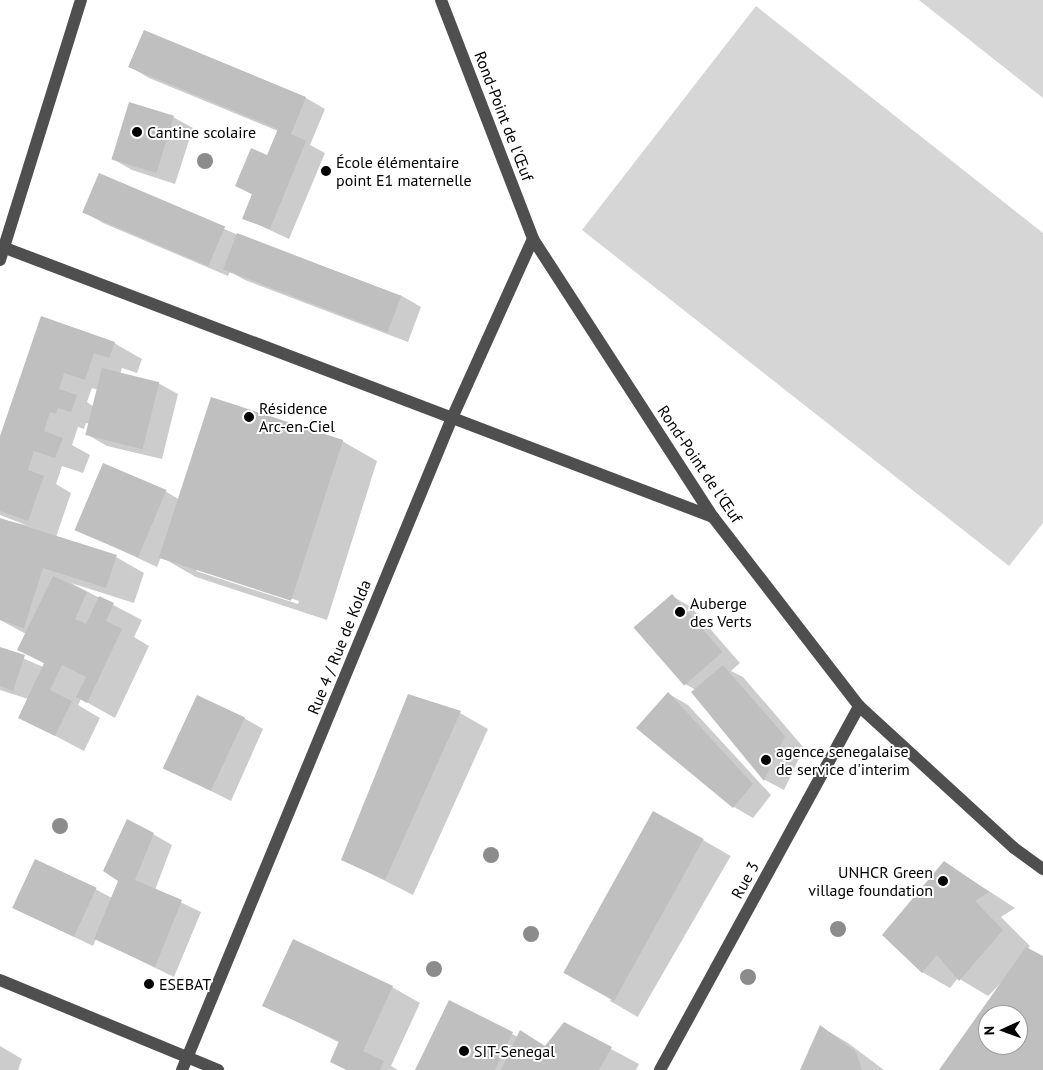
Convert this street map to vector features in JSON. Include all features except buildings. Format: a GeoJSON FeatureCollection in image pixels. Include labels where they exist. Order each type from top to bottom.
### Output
{"type":"FeatureCollection","features":[{"type":"Feature","properties":{"kind":"street"},"geometry":{"type":"LineString","coordinates":[[81,0],[1,252],[452,418],[713,517]]}},
{"type":"Feature","properties":{"kind":"street","name":"Rond-Point de l'Œuf"},"geometry":{"type":"LineString","coordinates":[[441,0],[533,239],[713,517],[859,706],[1014,848],[1043,869]]}},
{"type":"Feature","properties":{"kind":"street","name":"Rue 4 / Rue de Kolda"},"geometry":{"type":"LineString","coordinates":[[182,1070],[452,418],[533,239]]}},
{"type":"Feature","properties":{"kind":"street","name":"Rue 3"},"geometry":{"type":"LineString","coordinates":[[660,1070],[859,706]]}},
{"type":"Feature","properties":{"kind":"street"},"geometry":{"type":"LineString","coordinates":[[0,980],[218,1070]]}},
{"type":"Feature","properties":{"kind":"shaded area"},"geometry":{"type":"Polygon","coordinates":[[[919,0],[1043,0],[1043,98],[919,0]]]}},
{"type":"Feature","properties":{"kind":"shaded area"},"geometry":{"type":"Polygon","coordinates":[[[756,6],[1043,233],[1043,523],[1009,566],[582,230],[756,6]]]}},
{"type":"Feature","properties":{"kind":"place","name":"Cantine scolaire"},"geometry":{"type":"Point","coordinates":[137,132]}},
{"type":"Feature","properties":{"kind":"place","name":"École élémentaire point E1 maternelle"},"geometry":{"type":"Point","coordinates":[326,171]}},
{"type":"Feature","properties":{"kind":"place","name":"Résidence Arc-en-Ciel"},"geometry":{"type":"Point","coordinates":[249,417]}},
{"type":"Feature","properties":{"kind":"place","name":"Auberge des Verts"},"geometry":{"type":"Point","coordinates":[680,612]}},
{"type":"Feature","properties":{"kind":"place","name":"agence senegalaise de service d'interim"},"geometry":{"type":"Point","coordinates":[766,760]}},
{"type":"Feature","properties":{"kind":"place","name":"UNHCR Green village foundation"},"geometry":{"type":"Point","coordinates":[943,881]}},
{"type":"Feature","properties":{"kind":"place","name":"ESEBAT"},"geometry":{"type":"Point","coordinates":[149,984]}},
{"type":"Feature","properties":{"kind":"place","name":"SIT-Senegal"},"geometry":{"type":"Point","coordinates":[464,1051]}}]}
